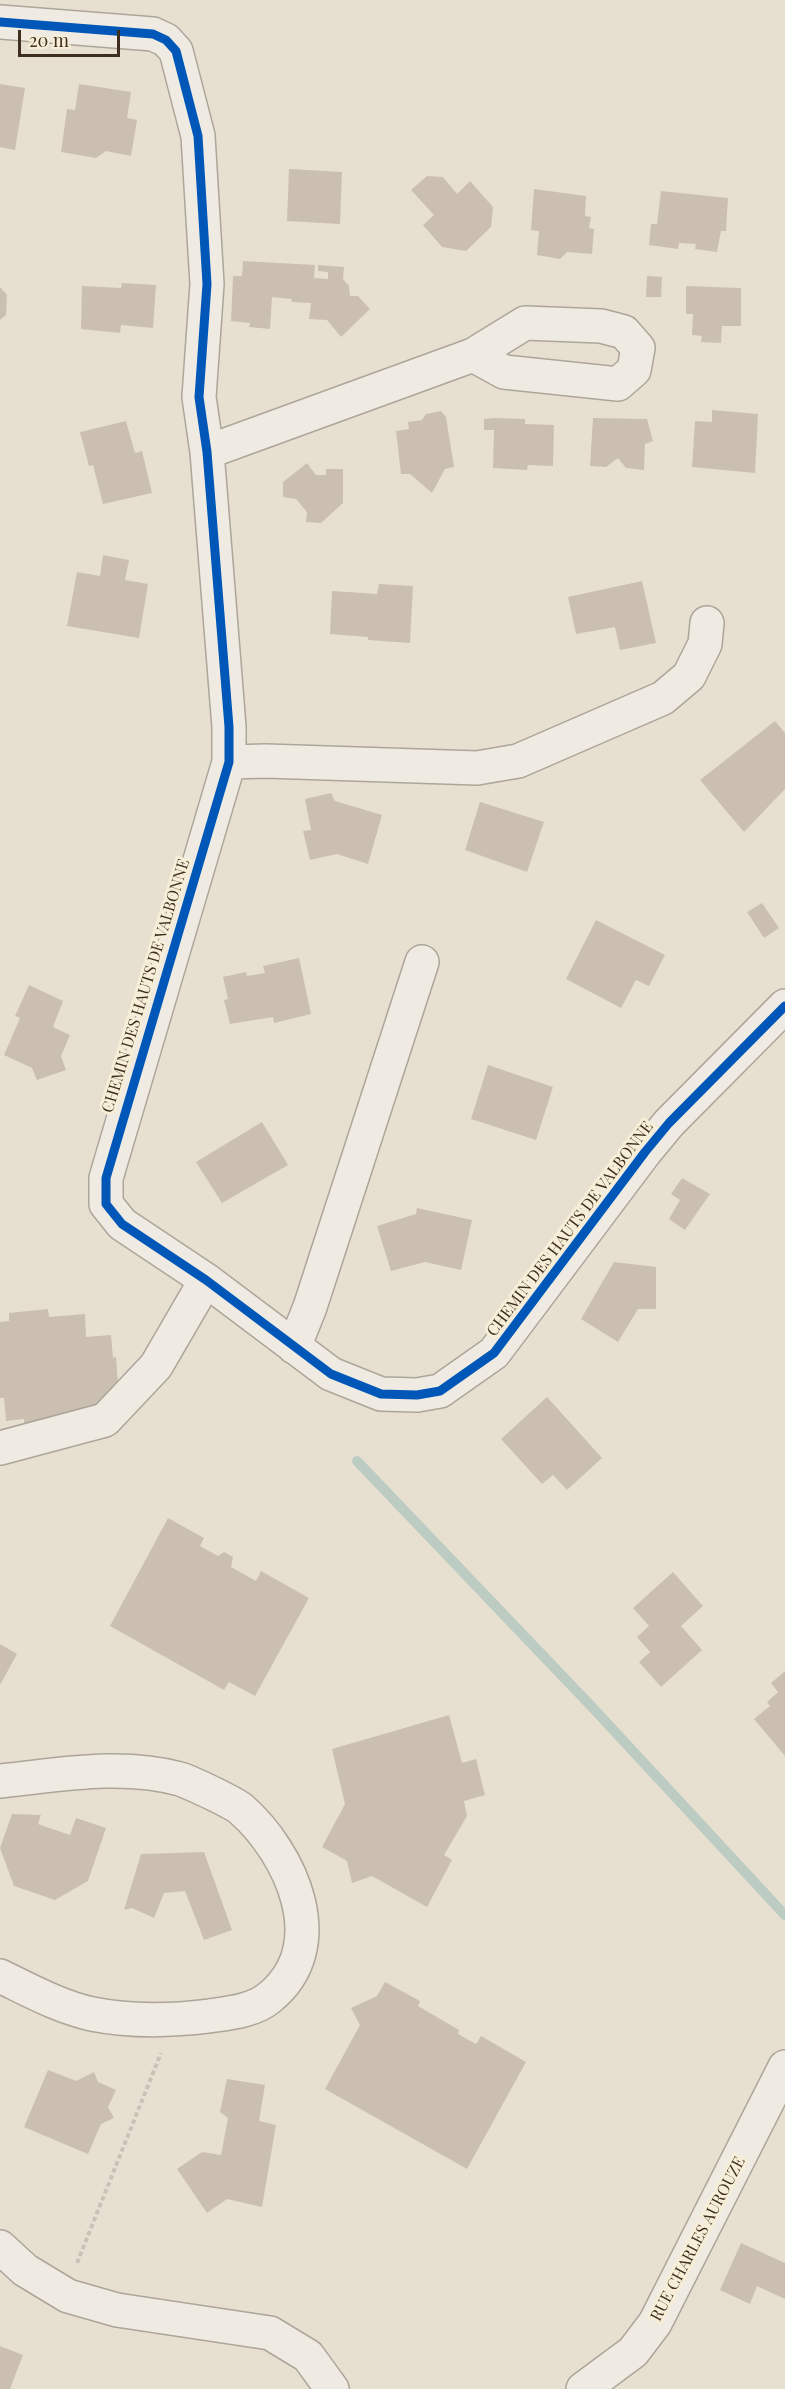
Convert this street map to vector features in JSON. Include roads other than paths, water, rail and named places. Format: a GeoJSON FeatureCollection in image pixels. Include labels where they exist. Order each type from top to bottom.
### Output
{"type":"FeatureCollection","features":[{"type":"Feature","properties":{"kind":"street","name":"CHEMIN DES HAUTS DE VALBONNE"},"geometry":{"type":"LineString","coordinates":[[0,22],[153,34],[166,40],[176,51],[198,136],[207,284],[199,397],[207,452],[229,727],[229,762],[106,1178],[106,1204],[122,1224],[206,1280],[332,1374],[381,1394],[417,1395],[440,1391],[494,1353],[669,1123],[785,1006]]}},
{"type":"Feature","properties":{"kind":"street"},"geometry":{"type":"LineString","coordinates":[[207,452],[474,356]]}},
{"type":"Feature","properties":{"kind":"street"},"geometry":{"type":"LineString","coordinates":[[229,762],[266,761],[477,768],[518,761],[663,698],[689,676],[705,644],[707,623]]}},
{"type":"Feature","properties":{"kind":"street"},"geometry":{"type":"LineString","coordinates":[[294,1347],[313,1296],[422,962]]}},
{"type":"Feature","properties":{"kind":"street"},"geometry":{"type":"LineString","coordinates":[[0,1448],[105,1420],[156,1366],[206,1280]]}},
{"type":"Feature","properties":{"kind":"street"},"geometry":{"type":"LineString","coordinates":[[0,1781],[103,1770],[143,1772],[181,1779],[239,1808],[270,1839],[291,1876],[302,1917],[300,1950],[288,1976],[268,1998],[238,2012],[172,2021],[90,2013],[46,1997],[0,1976]]}},
{"type":"Feature","properties":{"kind":"street","name":"RUE CHARLES AUROUZE"},"geometry":{"type":"LineString","coordinates":[[583,2389],[633,2352],[656,2322],[785,2067]]}},
{"type":"Feature","properties":{"kind":"street"},"geometry":{"type":"LineString","coordinates":[[0,2247],[25,2270],[68,2296],[117,2310],[270,2333],[308,2356],[330,2388]]}},
{"type":"Feature","properties":{"kind":"waterway"},"geometry":{"type":"LineString","coordinates":[[357,1461],[592,1707],[785,1915]]}}]}
